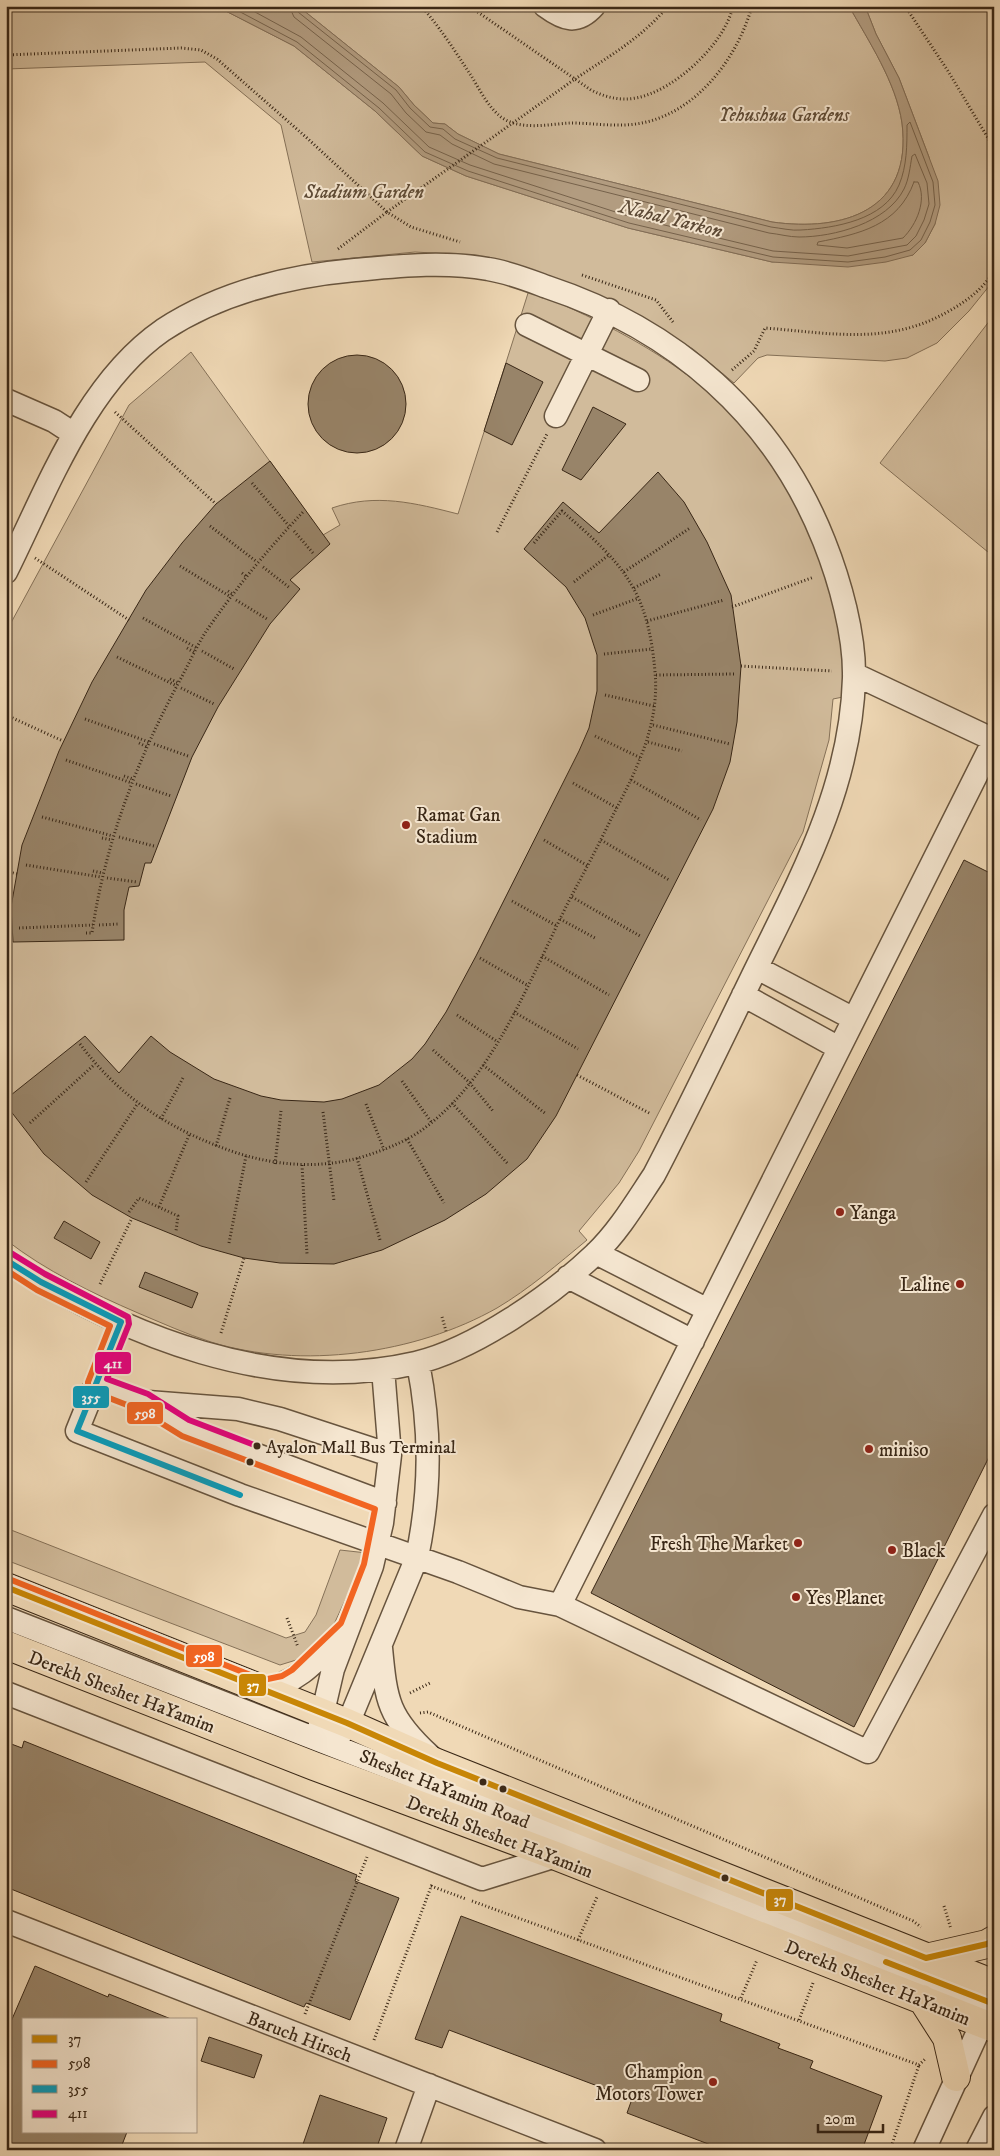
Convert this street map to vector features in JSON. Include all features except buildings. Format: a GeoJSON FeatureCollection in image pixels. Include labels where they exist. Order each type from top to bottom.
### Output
{"type":"FeatureCollection","features":[{"type":"Feature","properties":{"kind":"main road"},"geometry":{"type":"LineString","coordinates":[[6,1587],[262,1689],[330,1730],[437,1763],[926,1958],[991,2006]]}},
{"type":"Feature","properties":{"kind":"main road","name":"Derekh Sheshet HaYamim"},"geometry":{"type":"LineString","coordinates":[[6,1645],[314,1766],[556,1856],[922,1999],[991,2006]]}},
{"type":"Feature","properties":{"kind":"main road"},"geometry":{"type":"LineString","coordinates":[[926,1958],[957,1952],[994,1940]]}},
{"type":"Feature","properties":{"kind":"main road"},"geometry":{"type":"LineString","coordinates":[[922,1999],[947,2038],[956,2077]]}},
{"type":"Feature","properties":{"kind":"street"},"geometry":{"type":"LineString","coordinates":[[546,6],[558,15],[569,19],[586,15],[594,6]]}},
{"type":"Feature","properties":{"kind":"street"},"geometry":{"type":"LineString","coordinates":[[6,572],[74,434],[94,402],[130,358],[160,332],[191,314],[233,295],[273,282],[332,272],[394,266],[443,264],[487,268],[568,294],[609,310],[664,342],[716,384],[757,426],[785,464],[804,496],[836,570],[851,642],[854,674],[851,717],[845,753],[829,813],[811,857],[654,1175],[626,1217],[596,1253],[513,1317],[480,1336],[418,1363],[382,1369],[353,1371],[277,1369],[194,1350],[121,1322],[41,1282],[6,1260]]}},
{"type":"Feature","properties":{"kind":"street"},"geometry":{"type":"LineString","coordinates":[[556,416],[609,310]]}},
{"type":"Feature","properties":{"kind":"street"},"geometry":{"type":"LineString","coordinates":[[527,326],[638,380]]}},
{"type":"Feature","properties":{"kind":"street"},"geometry":{"type":"LineString","coordinates":[[6,400],[54,421],[74,434]]}},
{"type":"Feature","properties":{"kind":"street"},"geometry":{"type":"LineString","coordinates":[[560,1605],[994,740],[854,674]]}},
{"type":"Feature","properties":{"kind":"street"},"geometry":{"type":"LineString","coordinates":[[756,968],[854,1019]]}},
{"type":"Feature","properties":{"kind":"street"},"geometry":{"type":"LineString","coordinates":[[743,995],[839,1048]]}},
{"type":"Feature","properties":{"kind":"street"},"geometry":{"type":"LineString","coordinates":[[596,1253],[708,1310]]}},
{"type":"Feature","properties":{"kind":"street"},"geometry":{"type":"LineString","coordinates":[[568,1276],[692,1341]]}},
{"type":"Feature","properties":{"kind":"street"},"geometry":{"type":"LineString","coordinates":[[121,1322],[77,1431],[240,1495],[417,1557],[519,1597],[560,1605],[868,1752],[994,1515]]}},
{"type":"Feature","properties":{"kind":"street"},"geometry":{"type":"LineString","coordinates":[[314,1766],[330,1730],[380,1644],[417,1557],[429,1470],[426,1403],[418,1363]]}},
{"type":"Feature","properties":{"kind":"street"},"geometry":{"type":"LineString","coordinates":[[330,1730],[332,1669],[372,1566],[385,1503],[390,1456],[382,1369]]}},
{"type":"Feature","properties":{"kind":"street"},"geometry":{"type":"LineString","coordinates":[[96,1384],[144,1402],[186,1428],[385,1503]]}},
{"type":"Feature","properties":{"kind":"street"},"geometry":{"type":"LineString","coordinates":[[144,1402],[246,1411],[280,1418],[390,1456]]}},
{"type":"Feature","properties":{"kind":"street","name":"Sheshet HaYamim Road"},"geometry":{"type":"LineString","coordinates":[[6,1618],[330,1730],[991,2006]]}},
{"type":"Feature","properties":{"kind":"street"},"geometry":{"type":"LineString","coordinates":[[262,1689],[285,1684],[306,1669],[348,1628]]}},
{"type":"Feature","properties":{"kind":"street"},"geometry":{"type":"LineString","coordinates":[[380,1644],[385,1690],[393,1715],[407,1734],[437,1763]]}},
{"type":"Feature","properties":{"kind":"street"},"geometry":{"type":"LineString","coordinates":[[6,1693],[482,1879],[556,1856]]}},
{"type":"Feature","properties":{"kind":"street","name":"Baruch Hirsch"},"geometry":{"type":"LineString","coordinates":[[6,1921],[595,2150]]}},
{"type":"Feature","properties":{"kind":"street"},"geometry":{"type":"LineString","coordinates":[[924,2150],[956,2077],[991,2006]]}},
{"type":"Feature","properties":{"kind":"street"},"geometry":{"type":"LineString","coordinates":[[406,2150],[430,2085]]}},
{"type":"Feature","properties":{"kind":"street"},"geometry":{"type":"LineString","coordinates":[[977,2150],[994,2117]]}},
{"type":"Feature","properties":{"kind":"path"},"geometry":{"type":"LineString","coordinates":[[421,6],[492,109],[510,122],[534,126],[578,123],[635,124],[658,119],[688,103],[710,82],[730,55],[745,29],[752,6]]}},
{"type":"Feature","properties":{"kind":"path"},"geometry":{"type":"LineString","coordinates":[[469,6],[575,79],[603,96],[617,100],[636,98],[649,94],[686,72],[707,54],[727,26],[733,6]]}},
{"type":"Feature","properties":{"kind":"path"},"geometry":{"type":"LineString","coordinates":[[332,272],[335,251],[386,212],[642,33],[655,22],[668,6]]}},
{"type":"Feature","properties":{"kind":"path"},"geometry":{"type":"LineString","coordinates":[[905,6],[948,71],[994,148]]}},
{"type":"Feature","properties":{"kind":"path"},"geometry":{"type":"LineString","coordinates":[[6,55],[181,48],[201,50],[217,59],[292,124],[386,212]]}},
{"type":"Feature","properties":{"kind":"path"},"geometry":{"type":"LineString","coordinates":[[716,384],[754,351],[765,328],[858,335],[902,331],[934,320],[970,300],[994,271]]}},
{"type":"Feature","properties":{"kind":"path"},"geometry":{"type":"LineString","coordinates":[[115,412],[216,504]]}},
{"type":"Feature","properties":{"kind":"path"},"geometry":{"type":"LineString","coordinates":[[496,532],[556,416]]}},
{"type":"Feature","properties":{"kind":"path"},"geometry":{"type":"LineString","coordinates":[[252,483],[290,523]]}},
{"type":"Feature","properties":{"kind":"path"},"geometry":{"type":"LineString","coordinates":[[80,1044],[94,1064],[113,1083],[138,1104],[161,1119],[188,1135],[246,1156],[275,1164],[329,1164],[384,1150],[407,1139],[432,1123],[452,1103],[483,1065],[514,1012],[631,780],[648,742],[653,725],[656,675],[648,621],[639,598],[624,572],[610,554],[562,511],[534,543]]}},
{"type":"Feature","properties":{"kind":"path"},"geometry":{"type":"LineString","coordinates":[[86,933],[92,933],[102,875],[132,781],[149,742],[197,648],[206,632],[257,562],[290,523],[303,512]]}},
{"type":"Feature","properties":{"kind":"path"},"geometry":{"type":"LineString","coordinates":[[210,526],[257,562]]}},
{"type":"Feature","properties":{"kind":"path"},"geometry":{"type":"LineString","coordinates":[[624,572],[690,528]]}},
{"type":"Feature","properties":{"kind":"path"},"geometry":{"type":"LineString","coordinates":[[294,531],[312,553]]}},
{"type":"Feature","properties":{"kind":"path"},"geometry":{"type":"LineString","coordinates":[[574,582],[610,554]]}},
{"type":"Feature","properties":{"kind":"path"},"geometry":{"type":"LineString","coordinates":[[33,557],[129,620]]}},
{"type":"Feature","properties":{"kind":"path"},"geometry":{"type":"LineString","coordinates":[[180,566],[232,596]]}},
{"type":"Feature","properties":{"kind":"path"},"geometry":{"type":"LineString","coordinates":[[263,567],[290,588]]}},
{"type":"Feature","properties":{"kind":"path"},"geometry":{"type":"LineString","coordinates":[[242,573],[247,576]]}},
{"type":"Feature","properties":{"kind":"path"},"geometry":{"type":"LineString","coordinates":[[634,588],[661,574]]}},
{"type":"Feature","properties":{"kind":"path"},"geometry":{"type":"LineString","coordinates":[[732,607],[818,576]]}},
{"type":"Feature","properties":{"kind":"path"},"geometry":{"type":"LineString","coordinates":[[228,591],[232,596]]}},
{"type":"Feature","properties":{"kind":"path"},"geometry":{"type":"LineString","coordinates":[[593,616],[639,598]]}},
{"type":"Feature","properties":{"kind":"path"},"geometry":{"type":"LineString","coordinates":[[236,600],[267,619]]}},
{"type":"Feature","properties":{"kind":"path"},"geometry":{"type":"LineString","coordinates":[[648,621],[724,600]]}},
{"type":"Feature","properties":{"kind":"path"},"geometry":{"type":"LineString","coordinates":[[143,618],[197,648]]}},
{"type":"Feature","properties":{"kind":"path"},"geometry":{"type":"LineString","coordinates":[[187,648],[195,653]]}},
{"type":"Feature","properties":{"kind":"path"},"geometry":{"type":"LineString","coordinates":[[604,654],[652,649]]}},
{"type":"Feature","properties":{"kind":"path"},"geometry":{"type":"LineString","coordinates":[[202,651],[234,669]]}},
{"type":"Feature","properties":{"kind":"path"},"geometry":{"type":"LineString","coordinates":[[117,657],[214,704]]}},
{"type":"Feature","properties":{"kind":"path"},"geometry":{"type":"LineString","coordinates":[[741,666],[832,671]]}},
{"type":"Feature","properties":{"kind":"path"},"geometry":{"type":"LineString","coordinates":[[656,675],[735,674]]}},
{"type":"Feature","properties":{"kind":"path"},"geometry":{"type":"LineString","coordinates":[[170,679],[179,686]]}},
{"type":"Feature","properties":{"kind":"path"},"geometry":{"type":"LineString","coordinates":[[606,695],[654,706]]}},
{"type":"Feature","properties":{"kind":"path"},"geometry":{"type":"LineString","coordinates":[[6,715],[64,741]]}},
{"type":"Feature","properties":{"kind":"path"},"geometry":{"type":"LineString","coordinates":[[85,719],[149,742]]}},
{"type":"Feature","properties":{"kind":"path"},"geometry":{"type":"LineString","coordinates":[[653,725],[730,744]]}},
{"type":"Feature","properties":{"kind":"path"},"geometry":{"type":"LineString","coordinates":[[596,736],[641,758]]}},
{"type":"Feature","properties":{"kind":"path"},"geometry":{"type":"LineString","coordinates":[[648,742],[682,751]]}},
{"type":"Feature","properties":{"kind":"path"},"geometry":{"type":"LineString","coordinates":[[139,743],[148,747]]}},
{"type":"Feature","properties":{"kind":"path"},"geometry":{"type":"LineString","coordinates":[[154,744],[188,756]]}},
{"type":"Feature","properties":{"kind":"path"},"geometry":{"type":"LineString","coordinates":[[66,760],[132,781]]}},
{"type":"Feature","properties":{"kind":"path"},"geometry":{"type":"LineString","coordinates":[[124,776],[132,781]]}},
{"type":"Feature","properties":{"kind":"path"},"geometry":{"type":"LineString","coordinates":[[631,780],[700,820]]}},
{"type":"Feature","properties":{"kind":"path"},"geometry":{"type":"LineString","coordinates":[[573,783],[617,808]]}},
{"type":"Feature","properties":{"kind":"path"},"geometry":{"type":"LineString","coordinates":[[136,784],[171,796]]}},
{"type":"Feature","properties":{"kind":"path"},"geometry":{"type":"LineString","coordinates":[[42,817],[113,836]]}},
{"type":"Feature","properties":{"kind":"path"},"geometry":{"type":"LineString","coordinates":[[119,837],[154,846]]}},
{"type":"Feature","properties":{"kind":"path"},"geometry":{"type":"LineString","coordinates":[[102,838],[112,840]]}},
{"type":"Feature","properties":{"kind":"path"},"geometry":{"type":"LineString","coordinates":[[544,840],[588,866]]}},
{"type":"Feature","properties":{"kind":"path"},"geometry":{"type":"LineString","coordinates":[[601,840],[669,880]]}},
{"type":"Feature","properties":{"kind":"path"},"geometry":{"type":"LineString","coordinates":[[26,865],[102,875]]}},
{"type":"Feature","properties":{"kind":"path"},"geometry":{"type":"LineString","coordinates":[[6,870],[17,874]]}},
{"type":"Feature","properties":{"kind":"path"},"geometry":{"type":"LineString","coordinates":[[93,871],[102,875]]}},
{"type":"Feature","properties":{"kind":"path"},"geometry":{"type":"LineString","coordinates":[[107,878],[137,882]]}},
{"type":"Feature","properties":{"kind":"path"},"geometry":{"type":"LineString","coordinates":[[572,897],[640,936]]}},
{"type":"Feature","properties":{"kind":"path"},"geometry":{"type":"LineString","coordinates":[[512,901],[557,926]]}},
{"type":"Feature","properties":{"kind":"path"},"geometry":{"type":"LineString","coordinates":[[560,919],[594,938]]}},
{"type":"Feature","properties":{"kind":"path"},"geometry":{"type":"LineString","coordinates":[[99,925],[119,924]]}},
{"type":"Feature","properties":{"kind":"path"},"geometry":{"type":"LineString","coordinates":[[19,928],[93,925]]}},
{"type":"Feature","properties":{"kind":"path"},"geometry":{"type":"LineString","coordinates":[[542,956],[609,995]]}},
{"type":"Feature","properties":{"kind":"path"},"geometry":{"type":"LineString","coordinates":[[480,958],[527,985]]}},
{"type":"Feature","properties":{"kind":"path"},"geometry":{"type":"LineString","coordinates":[[514,1012],[578,1049]]}},
{"type":"Feature","properties":{"kind":"path"},"geometry":{"type":"LineString","coordinates":[[457,1016],[498,1042]]}},
{"type":"Feature","properties":{"kind":"path"},"geometry":{"type":"LineString","coordinates":[[433,1050],[469,1082],[493,1111]]}},
{"type":"Feature","properties":{"kind":"path"},"geometry":{"type":"LineString","coordinates":[[30,1123],[94,1064]]}},
{"type":"Feature","properties":{"kind":"path"},"geometry":{"type":"LineString","coordinates":[[483,1065],[546,1114]]}},
{"type":"Feature","properties":{"kind":"path"},"geometry":{"type":"LineString","coordinates":[[161,1119],[184,1076]]}},
{"type":"Feature","properties":{"kind":"path"},"geometry":{"type":"LineString","coordinates":[[577,1076],[651,1114]]}},
{"type":"Feature","properties":{"kind":"path"},"geometry":{"type":"LineString","coordinates":[[402,1081],[432,1123]]}},
{"type":"Feature","properties":{"kind":"path"},"geometry":{"type":"LineString","coordinates":[[216,1146],[230,1098]]}},
{"type":"Feature","properties":{"kind":"path"},"geometry":{"type":"LineString","coordinates":[[452,1103],[508,1164]]}},
{"type":"Feature","properties":{"kind":"path"},"geometry":{"type":"LineString","coordinates":[[86,1182],[138,1104]]}},
{"type":"Feature","properties":{"kind":"path"},"geometry":{"type":"LineString","coordinates":[[366,1104],[384,1150]]}},
{"type":"Feature","properties":{"kind":"path"},"geometry":{"type":"LineString","coordinates":[[275,1164],[281,1111]]}},
{"type":"Feature","properties":{"kind":"path"},"geometry":{"type":"LineString","coordinates":[[323,1112],[334,1201]]}},
{"type":"Feature","properties":{"kind":"path"},"geometry":{"type":"LineString","coordinates":[[159,1207],[188,1135]]}},
{"type":"Feature","properties":{"kind":"path"},"geometry":{"type":"LineString","coordinates":[[407,1139],[444,1203]]}},
{"type":"Feature","properties":{"kind":"path"},"geometry":{"type":"LineString","coordinates":[[229,1243],[246,1156]]}},
{"type":"Feature","properties":{"kind":"path"},"geometry":{"type":"LineString","coordinates":[[357,1158],[380,1240]]}},
{"type":"Feature","properties":{"kind":"path"},"geometry":{"type":"LineString","coordinates":[[302,1165],[307,1254]]}},
{"type":"Feature","properties":{"kind":"path"},"geometry":{"type":"LineString","coordinates":[[129,1212],[139,1198],[178,1216],[176,1231]]}},
{"type":"Feature","properties":{"kind":"path"},"geometry":{"type":"LineString","coordinates":[[100,1284],[132,1218]]}},
{"type":"Feature","properties":{"kind":"path"},"geometry":{"type":"LineString","coordinates":[[221,1333],[244,1258]]}},
{"type":"Feature","properties":{"kind":"path"},"geometry":{"type":"LineString","coordinates":[[287,1618],[306,1669]]}},
{"type":"Feature","properties":{"kind":"path"},"geometry":{"type":"LineString","coordinates":[[393,1715],[428,1712],[913,1921],[957,1952]]}},
{"type":"Feature","properties":{"kind":"path"},"geometry":{"type":"LineString","coordinates":[[367,2062],[440,1863]]}},
{"type":"Feature","properties":{"kind":"path"},"geometry":{"type":"LineString","coordinates":[[297,2035],[364,1866]]}},
{"type":"Feature","properties":{"kind":"path"},"geometry":{"type":"LineString","coordinates":[[578,1940],[606,1876]]}},
{"type":"Feature","properties":{"kind":"path"},"geometry":{"type":"LineString","coordinates":[[431,1886],[741,1998],[919,2065]]}},
{"type":"Feature","properties":{"kind":"path"},"geometry":{"type":"LineString","coordinates":[[741,1998],[767,1938]]}},
{"type":"Feature","properties":{"kind":"path"},"geometry":{"type":"LineString","coordinates":[[800,2020],[821,1959]]}},
{"type":"Feature","properties":{"kind":"path"},"geometry":{"type":"LineString","coordinates":[[890,2150],[919,2065],[947,2038]]}},
{"type":"Feature","properties":{"kind":"green space","name":"Stadium Garden"},"geometry":{"type":"Polygon","coordinates":[[[6,6],[216,6],[294,46],[375,111],[422,156],[466,176],[628,228],[772,262],[913,255],[925,243],[935,224],[929,157],[899,78],[876,34],[865,6],[994,6],[994,280],[969,311],[937,343],[907,358],[885,361],[767,355],[758,358],[734,383],[693,349],[631,311],[599,296],[519,268],[467,255],[415,252],[312,262],[281,125],[205,62],[6,69],[6,6]]]}},
{"type":"Feature","properties":{"kind":"green space","name":"Yehushua Gardens"},"geometry":{"type":"Polygon","coordinates":[[[298,6],[849,6],[888,77],[899,108],[902,123],[902,153],[896,177],[884,196],[868,209],[847,218],[824,223],[798,224],[772,222],[499,154],[458,134],[445,124],[433,123],[399,87],[298,6]]]}},
{"type":"Feature","properties":{"kind":"green space","name":"Ramat Gan Stadium"},"geometry":{"type":"Polygon","coordinates":[[[529,290],[617,331],[658,355],[695,381],[730,411],[760,446],[787,485],[810,531],[828,574],[839,623],[848,696],[833,699],[829,740],[803,832],[639,1151],[619,1183],[579,1231],[587,1240],[509,1301],[465,1324],[431,1337],[357,1353],[320,1356],[282,1355],[246,1350],[211,1342],[165,1324],[87,1289],[37,1262],[6,1240],[6,632],[129,405],[191,352],[323,535],[340,525],[332,508],[348,503],[380,500],[395,501],[458,514],[529,290]]]}},
{"type":"Feature","properties":{"kind":"green space"},"geometry":{"type":"Polygon","coordinates":[[[994,315],[994,557],[880,463],[994,315]]]}},
{"type":"Feature","properties":{"kind":"green space"},"geometry":{"type":"Polygon","coordinates":[[[6,1528],[286,1638],[305,1632],[316,1615],[340,1550],[367,1553],[329,1635],[309,1656],[280,1665],[6,1560],[6,1528]]]}},
{"type":"Feature","properties":{"kind":"water","name":"Nahal Yarkon"},"geometry":{"type":"Polygon","coordinates":[[[216,6],[298,6],[399,87],[433,123],[445,124],[458,134],[499,154],[772,222],[798,224],[824,223],[847,218],[868,209],[884,196],[896,177],[902,153],[902,123],[899,108],[888,77],[849,6],[865,6],[876,34],[899,78],[938,181],[940,205],[935,224],[925,243],[913,255],[886,262],[848,267],[772,262],[628,228],[466,176],[422,156],[375,111],[294,46],[216,6]]]}},
{"type":"Feature","properties":{"kind":"transit line","name":"411"},"geometry":{"type":"LineString","coordinates":[[11,1253],[45,1274],[128,1317],[129,1324],[107,1379],[148,1394],[189,1420],[257,1446]]}},
{"type":"Feature","properties":{"kind":"transit line","name":"355"},"geometry":{"type":"LineString","coordinates":[[6,1260],[41,1282],[121,1322],[77,1431],[240,1495]]}},
{"type":"Feature","properties":{"kind":"transit line","name":"598"},"geometry":{"type":"LineString","coordinates":[[6,1270],[37,1290],[110,1326],[88,1382],[88,1388],[91,1391],[140,1410],[182,1436],[375,1509],[364,1564],[341,1623],[292,1670],[282,1676],[263,1680],[9,1579]]}},
{"type":"Feature","properties":{"kind":"transit line","name":"37"},"geometry":{"type":"LineString","coordinates":[[6,1587],[347,1723],[437,1763],[926,1958],[987,1944],[994,1940]]}},
{"type":"Feature","properties":{"kind":"transit line","name":"37"},"geometry":{"type":"LineString","coordinates":[[886,1962],[994,2004]]}},
{"type":"Feature","properties":{"kind":"place","name":"Ramat Gan Stadium"},"geometry":{"type":"Point","coordinates":[406,825]}},
{"type":"Feature","properties":{"kind":"place","name":"Yanga"},"geometry":{"type":"Point","coordinates":[840,1212]}},
{"type":"Feature","properties":{"kind":"place","name":"Laline"},"geometry":{"type":"Point","coordinates":[960,1284]}},
{"type":"Feature","properties":{"kind":"place","name":"Ayalon Mall Bus Terminal"},"geometry":{"type":"Point","coordinates":[257,1446]}},
{"type":"Feature","properties":{"kind":"place","name":"miniso"},"geometry":{"type":"Point","coordinates":[869,1449]}},
{"type":"Feature","properties":{"kind":"place","name":"Fresh The Market"},"geometry":{"type":"Point","coordinates":[798,1543]}},
{"type":"Feature","properties":{"kind":"place","name":"Black"},"geometry":{"type":"Point","coordinates":[892,1550]}},
{"type":"Feature","properties":{"kind":"place","name":"Yes Planet"},"geometry":{"type":"Point","coordinates":[796,1597]}},
{"type":"Feature","properties":{"kind":"place","name":"Champion Motors Tower"},"geometry":{"type":"Point","coordinates":[713,2082]}}]}
